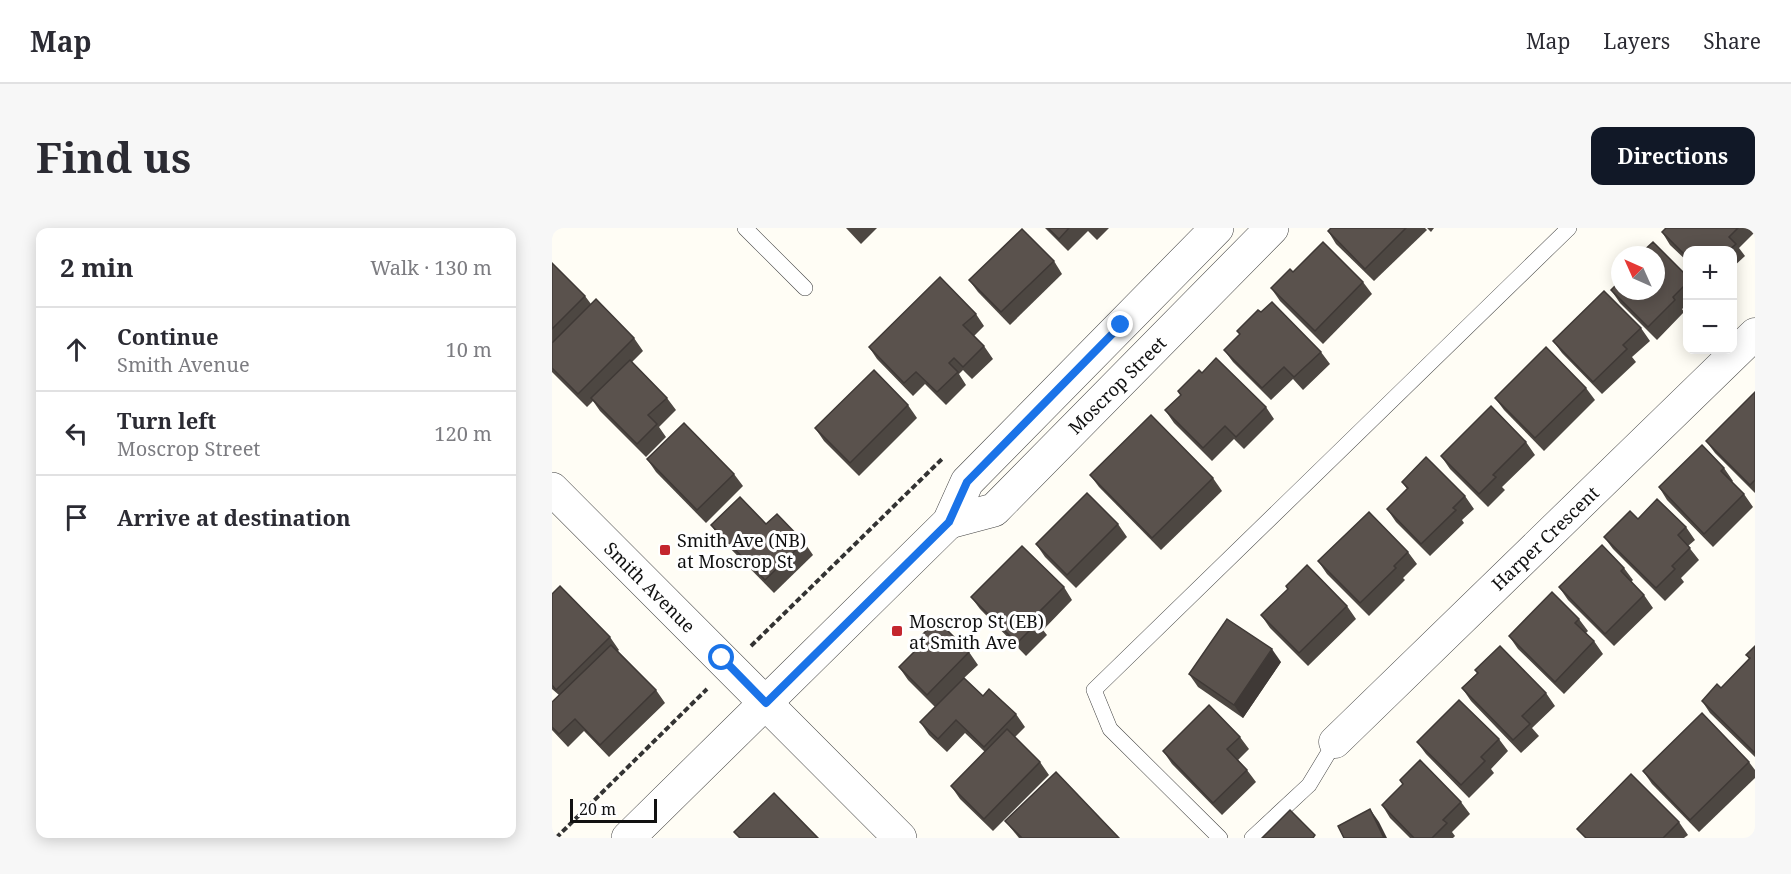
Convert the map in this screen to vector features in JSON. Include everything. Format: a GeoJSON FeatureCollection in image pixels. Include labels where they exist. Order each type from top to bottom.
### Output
{"type":"FeatureCollection","features":[{"type":"Feature","properties":{"kind":"street","name":"Moscrop Street"},"geometry":{"type":"LineString","coordinates":[[628,838],[949,522],[967,482],[1217,228]]}},
{"type":"Feature","properties":{"kind":"street","name":"Moscrop Street"},"geometry":{"type":"LineString","coordinates":[[949,522],[994,510],[1272,228]]}},
{"type":"Feature","properties":{"kind":"street","name":"Harper Crescent"},"geometry":{"type":"LineString","coordinates":[[1335,742],[1755,334]]}},
{"type":"Feature","properties":{"kind":"street","name":"Smith Avenue"},"geometry":{"type":"LineString","coordinates":[[552,489],[900,838]]}},
{"type":"Feature","properties":{"kind":"lane"},"geometry":{"type":"LineString","coordinates":[[745,228],[805,288]]}},
{"type":"Feature","properties":{"kind":"lane"},"geometry":{"type":"LineString","coordinates":[[1220,838],[1110,729],[1094,690],[1569,228]]}},
{"type":"Feature","properties":{"kind":"lane"},"geometry":{"type":"LineString","coordinates":[[1252,838],[1309,785],[1335,742]]}},
{"type":"Feature","properties":{"kind":"path"},"geometry":{"type":"LineString","coordinates":[[556,838],[707,689]]}},
{"type":"Feature","properties":{"kind":"building"},"geometry":{"type":"Polygon","coordinates":[[[1048,228],[1069,228],[1059,239],[1048,228]]]}},
{"type":"Feature","properties":{"kind":"building"},"geometry":{"type":"Polygon","coordinates":[[[1331,228],[1406,228],[1365,269],[1328,231],[1331,228]]]}},
{"type":"Feature","properties":{"kind":"building"},"geometry":{"type":"Polygon","coordinates":[[[1666,228],[1738,228],[1729,237],[1736,244],[1734,246],[1683,246],[1683,253],[1662,232],[1666,228]]]}},
{"type":"Feature","properties":{"kind":"building"},"geometry":{"type":"Polygon","coordinates":[[[1022,229],[1054,261],[1001,312],[969,280],[1022,229]]]}},
{"type":"Feature","properties":{"kind":"building"},"geometry":{"type":"Polygon","coordinates":[[[1323,242],[1363,282],[1315,331],[1271,288],[1290,269],[1293,272],[1323,242]]]}},
{"type":"Feature","properties":{"kind":"building"},"geometry":{"type":"Polygon","coordinates":[[[1665,254],[1683,272],[1683,287],[1673,297],[1675,300],[1648,327],[1621,300],[1665,300],[1665,254]]]}},
{"type":"Feature","properties":{"kind":"building"},"geometry":{"type":"Polygon","coordinates":[[[552,263],[585,296],[552,329],[552,263]]]}},
{"type":"Feature","properties":{"kind":"building"},"geometry":{"type":"Polygon","coordinates":[[[940,277],[976,314],[963,325],[984,346],[963,367],[954,358],[949,363],[958,372],[937,392],[916,372],[904,383],[869,347],[940,277]]]}},
{"type":"Feature","properties":{"kind":"building"},"geometry":{"type":"Polygon","coordinates":[[[1604,291],[1641,328],[1623,345],[1627,349],[1593,382],[1553,341],[1604,291]]]}},
{"type":"Feature","properties":{"kind":"building"},"geometry":{"type":"Polygon","coordinates":[[[596,299],[634,338],[578,394],[552,368],[552,343],[596,299]]]}},
{"type":"Feature","properties":{"kind":"building"},"geometry":{"type":"Polygon","coordinates":[[[1272,302],[1321,352],[1294,377],[1284,367],[1262,388],[1224,350],[1240,334],[1237,331],[1258,310],[1261,312],[1272,302]]]}},
{"type":"Feature","properties":{"kind":"building"},"geometry":{"type":"Polygon","coordinates":[[[1546,347],[1586,388],[1535,438],[1495,398],[1546,347]]]}},
{"type":"Feature","properties":{"kind":"building"},"geometry":{"type":"Polygon","coordinates":[[[1216,358],[1266,407],[1236,437],[1225,426],[1203,448],[1165,410],[1181,395],[1178,391],[1199,370],[1202,373],[1216,358]]]}},
{"type":"Feature","properties":{"kind":"building"},"geometry":{"type":"Polygon","coordinates":[[[630,360],[667,398],[648,415],[657,424],[637,444],[591,398],[630,360]]]}},
{"type":"Feature","properties":{"kind":"building"},"geometry":{"type":"Polygon","coordinates":[[[874,370],[908,405],[850,463],[815,428],[874,370]]]}},
{"type":"Feature","properties":{"kind":"building"},"geometry":{"type":"Polygon","coordinates":[[[1755,392],[1755,480],[1750,485],[1706,441],[1755,392]]]}},
{"type":"Feature","properties":{"kind":"building"},"geometry":{"type":"Polygon","coordinates":[[[1491,406],[1526,442],[1493,475],[1496,477],[1479,494],[1441,456],[1491,406]]]}},
{"type":"Feature","properties":{"kind":"building"},"geometry":{"type":"Polygon","coordinates":[[[1151,415],[1213,478],[1152,538],[1090,475],[1151,415]]]}},
{"type":"Feature","properties":{"kind":"building"},"geometry":{"type":"Polygon","coordinates":[[[684,423],[734,474],[697,510],[647,459],[684,423]]]}},
{"type":"Feature","properties":{"kind":"building"},"geometry":{"type":"Polygon","coordinates":[[[1702,445],[1724,468],[1721,471],[1744,494],[1704,534],[1659,487],[1702,445]]]}},
{"type":"Feature","properties":{"kind":"building"},"geometry":{"type":"Polygon","coordinates":[[[1426,457],[1465,496],[1453,508],[1456,510],[1421,544],[1387,509],[1408,488],[1402,482],[1426,457]]]}},
{"type":"Feature","properties":{"kind":"building"},"geometry":{"type":"Polygon","coordinates":[[[1087,493],[1118,524],[1067,575],[1036,544],[1087,493]]]}},
{"type":"Feature","properties":{"kind":"building"},"geometry":{"type":"Polygon","coordinates":[[[740,497],[766,524],[777,514],[804,542],[765,580],[711,525],[740,497]]]}},
{"type":"Feature","properties":{"kind":"building"},"geometry":{"type":"Polygon","coordinates":[[[1657,499],[1686,527],[1678,535],[1690,548],[1672,566],[1675,569],[1656,588],[1604,537],[1630,511],[1638,519],[1657,499]]]}},
{"type":"Feature","properties":{"kind":"building"},"geometry":{"type":"Polygon","coordinates":[[[1369,512],[1408,552],[1394,566],[1396,568],[1360,603],[1318,561],[1369,512]]]}},
{"type":"Feature","properties":{"kind":"building"},"geometry":{"type":"Polygon","coordinates":[[[1602,545],[1624,568],[1621,571],[1644,595],[1605,634],[1559,587],[1602,545]]]}},
{"type":"Feature","properties":{"kind":"building"},"geometry":{"type":"Polygon","coordinates":[[[1022,546],[1064,587],[1033,618],[1038,622],[1017,643],[971,597],[1022,546]]]}},
{"type":"Feature","properties":{"kind":"building"},"geometry":{"type":"Polygon","coordinates":[[[1307,565],[1347,606],[1299,653],[1261,615],[1288,589],[1286,586],[1307,565]]]}},
{"type":"Feature","properties":{"kind":"building"},"geometry":{"type":"Polygon","coordinates":[[[560,586],[610,637],[556,690],[552,685],[552,594],[560,586]]]}},
{"type":"Feature","properties":{"kind":"building"},"geometry":{"type":"Polygon","coordinates":[[[1552,592],[1579,619],[1575,623],[1594,641],[1555,682],[1509,636],[1552,592]]]}},
{"type":"Feature","properties":{"kind":"building"},"geometry":{"type":"Polygon","coordinates":[[[1227,619],[1272,649],[1234,705],[1189,674],[1227,619]]]}},
{"type":"Feature","properties":{"kind":"building"},"geometry":{"type":"Polygon","coordinates":[[[937,620],[969,652],[927,695],[899,667],[916,650],[912,645],[937,620]]]}},
{"type":"Feature","properties":{"kind":"building"},"geometry":{"type":"Polygon","coordinates":[[[611,645],[656,690],[600,745],[575,719],[559,734],[552,727],[552,702],[611,645]]]}},
{"type":"Feature","properties":{"kind":"building"},"geometry":{"type":"Polygon","coordinates":[[[1500,646],[1546,693],[1522,716],[1530,724],[1513,740],[1462,688],[1478,673],[1475,670],[1500,646]]]}},
{"type":"Feature","properties":{"kind":"building"},"geometry":{"type":"Polygon","coordinates":[[[1755,646],[1755,753],[1702,701],[1717,684],[1721,688],[1750,658],[1746,655],[1755,646]]]}},
{"type":"Feature","properties":{"kind":"building"},"geometry":{"type":"Polygon","coordinates":[[[964,678],[983,696],[989,689],[1016,714],[984,747],[956,720],[938,739],[920,722],[964,678]]]}},
{"type":"Feature","properties":{"kind":"building"},"geometry":{"type":"Polygon","coordinates":[[[1459,700],[1499,739],[1481,757],[1485,761],[1461,785],[1417,742],[1459,700]]]}},
{"type":"Feature","properties":{"kind":"building"},"geometry":{"type":"Polygon","coordinates":[[[1209,705],[1240,737],[1227,749],[1247,770],[1213,803],[1163,751],[1209,705]]]}},
{"type":"Feature","properties":{"kind":"building"},"geometry":{"type":"Polygon","coordinates":[[[1702,713],[1749,762],[1690,820],[1643,771],[1702,713]]]}},
{"type":"Feature","properties":{"kind":"building"},"geometry":{"type":"Polygon","coordinates":[[[1007,729],[1040,762],[984,819],[951,786],[1007,729]]]}},
{"type":"Feature","properties":{"kind":"building"},"geometry":{"type":"Polygon","coordinates":[[[1420,760],[1461,802],[1443,820],[1447,823],[1432,838],[1414,838],[1382,805],[1403,784],[1400,780],[1420,760]]]}},
{"type":"Feature","properties":{"kind":"building"},"geometry":{"type":"Polygon","coordinates":[[[1056,772],[1119,838],[1022,838],[1005,821],[1056,772]]]}},
{"type":"Feature","properties":{"kind":"building"},"geometry":{"type":"Polygon","coordinates":[[[1631,774],[1679,822],[1663,838],[1586,838],[1577,829],[1631,774]]]}},
{"type":"Feature","properties":{"kind":"building"},"geometry":{"type":"Polygon","coordinates":[[[774,793],[818,838],[740,838],[734,832],[774,793]]]}},
{"type":"Feature","properties":{"kind":"building"},"geometry":{"type":"Polygon","coordinates":[[[1370,809],[1384,838],[1344,838],[1338,826],[1370,809]]]}},
{"type":"Feature","properties":{"kind":"building"},"geometry":{"type":"Polygon","coordinates":[[[1290,810],[1315,835],[1313,838],[1262,838],[1290,810]]]}},
{"type":"Feature","properties":{"kind":"place","name":"Smith Ave (NB) at Moscrop St"},"geometry":{"type":"Point","coordinates":[665,550]}},
{"type":"Feature","properties":{"kind":"place","name":"Moscrop St (EB) at Smith Ave"},"geometry":{"type":"Point","coordinates":[897,631]}},
{"type":"Feature","properties":{"kind":"route"},"geometry":{"type":"LineString","coordinates":[[722,658],[766,703],[949,522],[967,482],[1121,325]]}}]}
